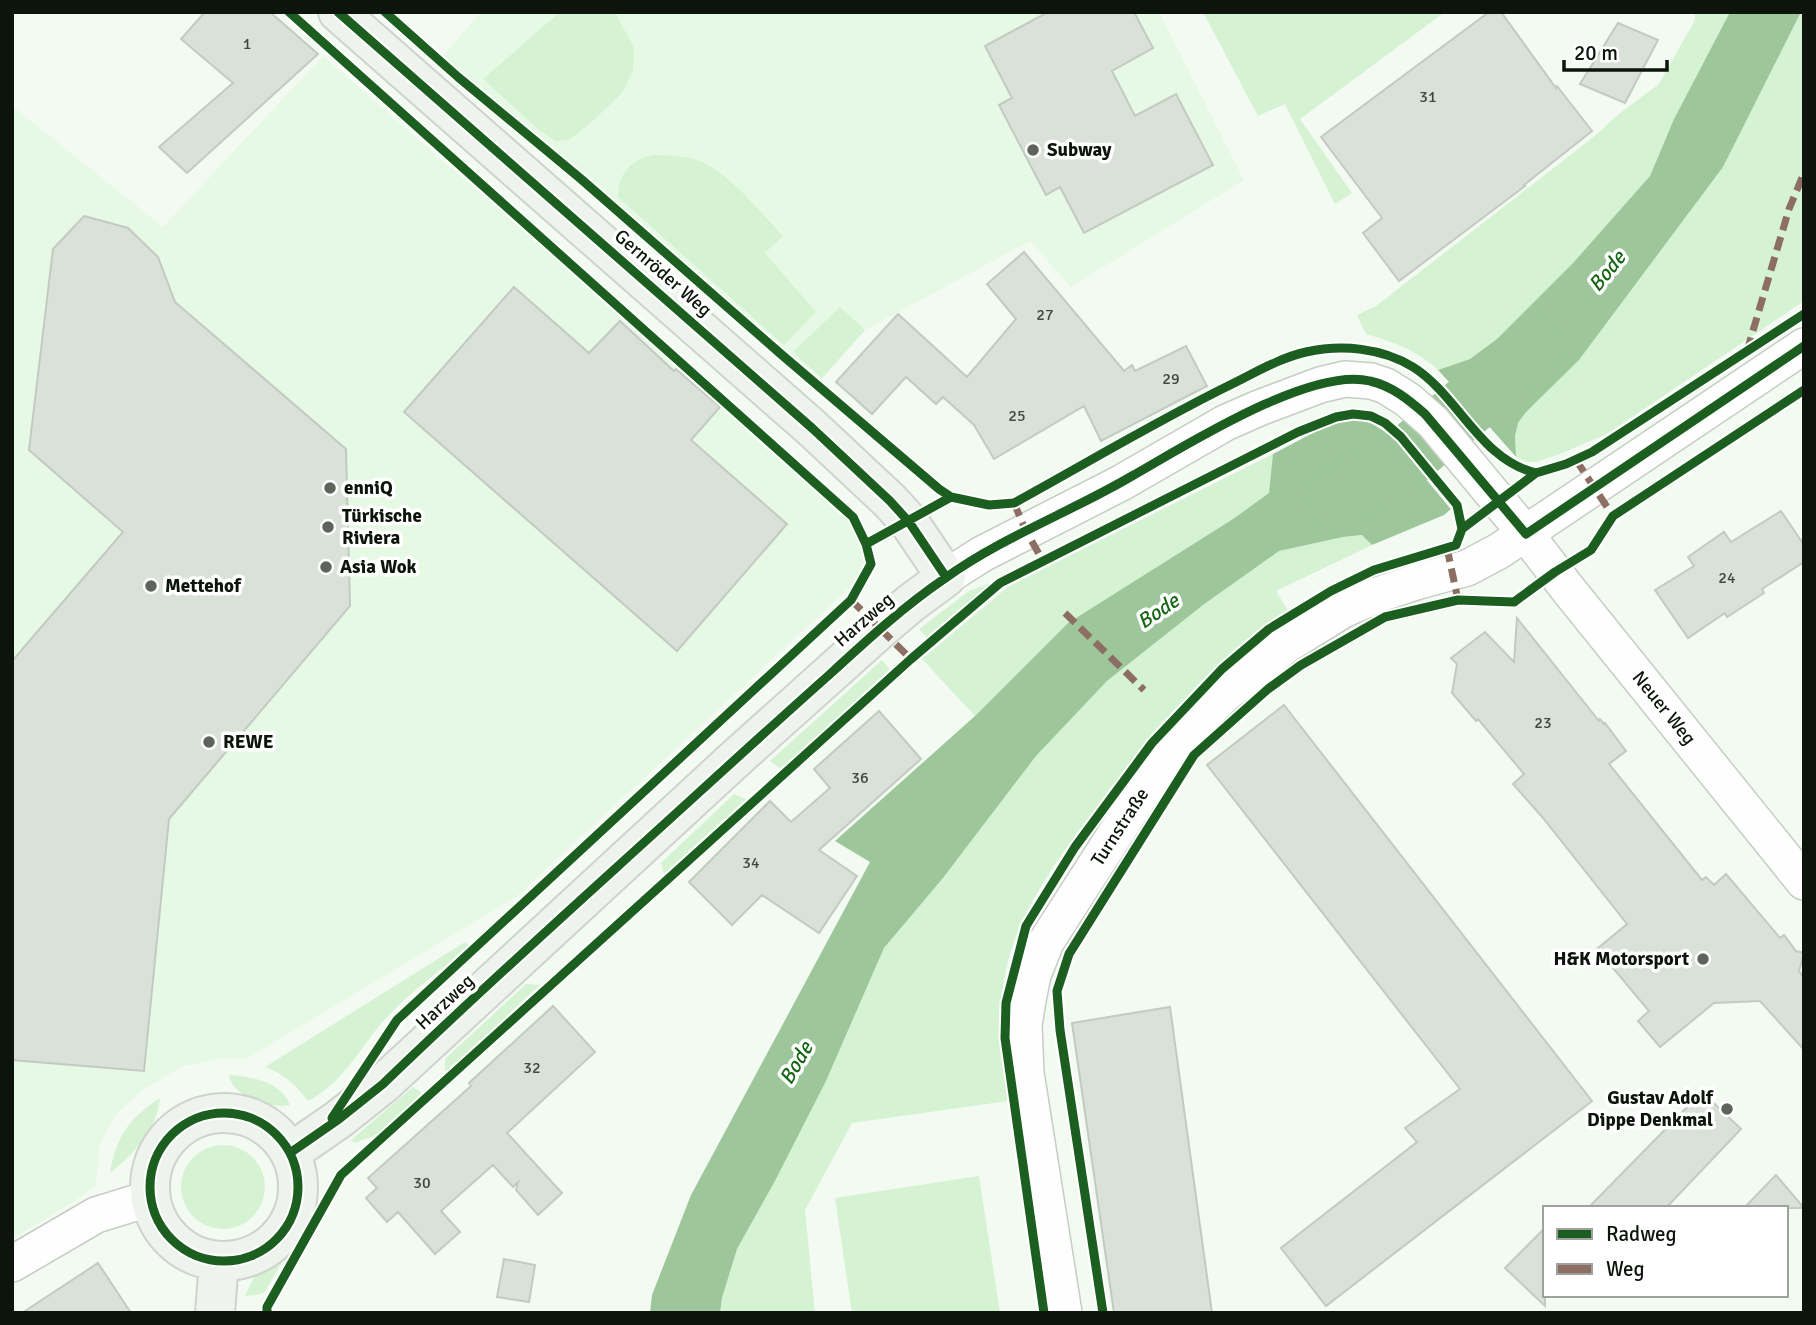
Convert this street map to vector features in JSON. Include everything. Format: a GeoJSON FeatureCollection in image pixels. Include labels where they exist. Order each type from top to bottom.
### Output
{"type":"FeatureCollection","features":[{"type":"Feature","properties":{"kind":"main road","name":"Gernröder Weg"},"geometry":{"type":"LineString","coordinates":[[338,12],[812,428],[909,522],[946,577]]}},
{"type":"Feature","properties":{"kind":"main road","name":"Harzweg"},"geometry":{"type":"LineString","coordinates":[[290,1153],[383,1084],[734,760],[880,629],[946,577]]}},
{"type":"Feature","properties":{"kind":"main road"},"geometry":{"type":"LineString","coordinates":[[228,1114],[249,1118],[269,1128],[290,1153],[296,1171],[298,1191],[294,1210],[286,1228],[273,1242],[257,1253],[238,1260],[219,1261],[195,1255],[174,1241],[159,1222],[151,1198],[152,1171],[169,1139],[198,1118],[228,1114]]}},
{"type":"Feature","properties":{"kind":"main road"},"geometry":{"type":"LineString","coordinates":[[215,1313],[219,1261]]}},
{"type":"Feature","properties":{"kind":"street","name":"Turnstraße"},"geometry":{"type":"LineString","coordinates":[[1064,1313],[1026,1073],[1024,1025],[1033,975],[1052,933],[1167,757],[1225,694],[1285,646],[1343,610],[1419,580],[1467,568],[1526,534],[1804,346]]}},
{"type":"Feature","properties":{"kind":"street","name":"Harzweg"},"geometry":{"type":"LineString","coordinates":[[946,577],[982,554],[1121,483],[1225,423],[1293,394],[1346,379],[1360,379],[1386,386],[1417,407],[1433,422],[1526,534]]}},
{"type":"Feature","properties":{"kind":"street","name":"Neuer Weg"},"geometry":{"type":"LineString","coordinates":[[1526,534],[1804,881]]}},
{"type":"Feature","properties":{"kind":"street"},"geometry":{"type":"LineString","coordinates":[[12,1264],[96,1215],[151,1198]]}},
{"type":"Feature","properties":{"kind":"shaded area"},"geometry":{"type":"Polygon","coordinates":[[[481,12],[1159,12],[1244,180],[1071,287],[1030,241],[865,330],[815,387],[442,57],[481,12]]]}},
{"type":"Feature","properties":{"kind":"shaded area"},"geometry":{"type":"Polygon","coordinates":[[[560,12],[615,12],[634,48],[633,71],[622,93],[569,140],[555,141],[539,130],[483,79],[560,12]]]}},
{"type":"Feature","properties":{"kind":"shaded area"},"geometry":{"type":"Polygon","coordinates":[[[1203,12],[1445,12],[1300,119],[1352,193],[1335,204],[1285,104],[1258,116],[1203,12]]]}},
{"type":"Feature","properties":{"kind":"shaded area"},"geometry":{"type":"Polygon","coordinates":[[[1695,12],[1730,12],[1674,119],[1650,176],[1573,263],[1497,339],[1470,359],[1438,370],[1413,352],[1366,334],[1357,315],[1376,306],[1659,84],[1695,20],[1695,12]]]}},
{"type":"Feature","properties":{"kind":"shaded area"},"geometry":{"type":"Polygon","coordinates":[[[1801,12],[1804,12],[1804,301],[1607,434],[1536,462],[1516,457],[1515,436],[1518,423],[1526,411],[1579,360],[1723,167],[1801,12]]]}},
{"type":"Feature","properties":{"kind":"shaded area"},"geometry":{"type":"Polygon","coordinates":[[[323,56],[852,518],[864,541],[865,566],[861,577],[516,897],[246,1059],[219,1059],[184,1066],[144,1089],[116,1114],[104,1135],[99,1148],[96,1185],[12,1239],[12,106],[163,227],[323,56]]]}},
{"type":"Feature","properties":{"kind":"shaded area"},"geometry":{"type":"Polygon","coordinates":[[[653,155],[686,158],[709,165],[743,193],[783,236],[765,253],[816,312],[784,345],[618,197],[623,174],[627,169],[653,155]]]}},
{"type":"Feature","properties":{"kind":"shaded area"},"geometry":{"type":"Polygon","coordinates":[[[840,307],[865,330],[822,378],[793,352],[840,307]]]}},
{"type":"Feature","properties":{"kind":"shaded area"},"geometry":{"type":"Polygon","coordinates":[[[1273,454],[1270,493],[1068,623],[975,716],[922,659],[1009,586],[1273,454]]]}},
{"type":"Feature","properties":{"kind":"shaded area"},"geometry":{"type":"Polygon","coordinates":[[[1363,535],[1372,545],[1276,591],[1288,611],[1219,668],[1167,720],[1118,779],[1048,875],[1027,911],[1011,949],[1006,969],[1001,1018],[1008,1101],[852,1123],[805,1210],[815,1313],[720,1313],[737,1249],[826,1081],[884,948],[943,878],[1036,756],[1107,681],[1203,605],[1279,551],[1363,535]]]}},
{"type":"Feature","properties":{"kind":"shaded area"},"geometry":{"type":"Polygon","coordinates":[[[993,582],[928,639],[919,629],[969,591],[993,582]]]}},
{"type":"Feature","properties":{"kind":"shaded area"},"geometry":{"type":"Polygon","coordinates":[[[882,660],[891,671],[781,769],[770,761],[882,660]]]}},
{"type":"Feature","properties":{"kind":"shaded area"},"geometry":{"type":"Polygon","coordinates":[[[734,794],[746,799],[664,874],[661,863],[734,794]]]}},
{"type":"Feature","properties":{"kind":"shaded area"},"geometry":{"type":"Polygon","coordinates":[[[465,942],[470,946],[397,1006],[343,1073],[321,1093],[308,1101],[289,1081],[265,1067],[465,942]]]}},
{"type":"Feature","properties":{"kind":"shaded area"},"geometry":{"type":"Polygon","coordinates":[[[526,984],[540,985],[445,1073],[445,1059],[526,984]]]}},
{"type":"Feature","properties":{"kind":"shaded area"},"geometry":{"type":"Polygon","coordinates":[[[229,1075],[255,1079],[273,1086],[286,1097],[290,1105],[272,1105],[253,1100],[237,1090],[229,1075]]]}},
{"type":"Feature","properties":{"kind":"shaded area"},"geometry":{"type":"Polygon","coordinates":[[[413,1087],[423,1094],[378,1134],[355,1143],[351,1140],[413,1087]]]}},
{"type":"Feature","properties":{"kind":"shaded area"},"geometry":{"type":"Polygon","coordinates":[[[160,1098],[154,1121],[143,1140],[128,1158],[110,1173],[120,1139],[132,1121],[160,1098]]]}},
{"type":"Feature","properties":{"kind":"shaded area"},"geometry":{"type":"Polygon","coordinates":[[[223,1145],[239,1148],[253,1157],[262,1171],[265,1187],[262,1203],[253,1217],[239,1226],[223,1229],[207,1226],[193,1217],[184,1203],[181,1187],[184,1171],[193,1157],[207,1148],[223,1145]]]}},
{"type":"Feature","properties":{"kind":"shaded area"},"geometry":{"type":"Polygon","coordinates":[[[979,1176],[1000,1313],[852,1313],[835,1198],[979,1176]]]}},
{"type":"Feature","properties":{"kind":"shaded area"},"geometry":{"type":"Polygon","coordinates":[[[292,1245],[264,1293],[245,1296],[264,1266],[292,1245]]]}},
{"type":"Feature","properties":{"kind":"water"},"geometry":{"type":"Polygon","coordinates":[[[1730,12],[1801,12],[1723,167],[1579,360],[1518,423],[1515,436],[1516,457],[1438,370],[1470,359],[1497,339],[1573,263],[1650,176],[1674,119],[1730,12]]]}},
{"type":"Feature","properties":{"kind":"water"},"geometry":{"type":"Polygon","coordinates":[[[1351,419],[1377,426],[1387,433],[1451,509],[1444,515],[1372,545],[1362,535],[1279,551],[1203,605],[1107,681],[1036,756],[943,878],[884,948],[826,1081],[737,1249],[720,1313],[650,1313],[652,1295],[691,1195],[870,862],[835,841],[975,716],[1068,623],[1233,519],[1269,493],[1273,454],[1328,425],[1351,419]]]}},
{"type":"Feature","properties":{"kind":"pier"},"geometry":{"type":"Polygon","coordinates":[[[1436,368],[1516,457],[1513,459],[1436,373],[1436,368]]]}},
{"type":"Feature","properties":{"kind":"pier"},"geometry":{"type":"Polygon","coordinates":[[[1352,416],[1372,418],[1390,431],[1454,507],[1451,509],[1387,433],[1370,422],[1351,419],[1352,416]]]}},
{"type":"Feature","properties":{"kind":"building"},"geometry":{"type":"Polygon","coordinates":[[[205,12],[270,12],[318,54],[187,173],[159,147],[233,83],[181,39],[205,12]]]}},
{"type":"Feature","properties":{"kind":"building"},"geometry":{"type":"Polygon","coordinates":[[[1048,12],[1134,12],[1153,48],[1112,71],[1135,116],[1176,94],[1213,165],[1084,233],[1060,187],[1046,195],[999,105],[1012,98],[985,46],[1048,12]]]}},
{"type":"Feature","properties":{"kind":"building"},"geometry":{"type":"Polygon","coordinates":[[[1489,12],[1501,12],[1556,88],[1557,86],[1592,131],[1525,186],[1399,281],[1363,233],[1382,218],[1321,137],[1489,12]]]}},
{"type":"Feature","properties":{"kind":"building"},"geometry":{"type":"Polygon","coordinates":[[[1618,23],[1658,40],[1625,103],[1580,84],[1618,23]]]}},
{"type":"Feature","properties":{"kind":"building"},"geometry":{"type":"Polygon","coordinates":[[[84,216],[128,228],[158,257],[175,302],[346,449],[350,606],[169,819],[144,1071],[12,1060],[12,661],[123,532],[29,450],[53,249],[84,216]]]}},
{"type":"Feature","properties":{"kind":"building"},"geometry":{"type":"Polygon","coordinates":[[[1024,252],[1124,371],[1132,365],[1135,371],[1186,346],[1207,386],[1101,441],[1084,406],[994,459],[974,425],[943,397],[936,404],[906,377],[872,414],[836,382],[898,314],[967,377],[1016,319],[987,284],[1024,252]]]}},
{"type":"Feature","properties":{"kind":"building"},"geometry":{"type":"Polygon","coordinates":[[[514,287],[589,353],[620,321],[674,371],[676,369],[720,407],[691,440],[787,524],[677,651],[404,412],[514,287]]]}},
{"type":"Feature","properties":{"kind":"building"},"geometry":{"type":"Polygon","coordinates":[[[1781,511],[1804,545],[1804,562],[1762,589],[1764,593],[1727,617],[1725,613],[1688,638],[1655,590],[1694,566],[1688,557],[1724,532],[1731,542],[1781,511]]]}},
{"type":"Feature","properties":{"kind":"building"},"geometry":{"type":"Polygon","coordinates":[[[1517,618],[1626,751],[1609,764],[1702,880],[1706,877],[1714,885],[1726,874],[1780,938],[1784,935],[1796,951],[1804,953],[1799,971],[1804,978],[1804,1050],[1760,1001],[1714,1003],[1660,1047],[1638,1021],[1649,1011],[1597,949],[1627,924],[1513,784],[1524,774],[1478,719],[1476,721],[1452,693],[1457,664],[1451,658],[1485,632],[1514,662],[1517,618]]]}},
{"type":"Feature","properties":{"kind":"building"},"geometry":{"type":"Polygon","coordinates":[[[1284,705],[1592,1101],[1326,1306],[1281,1248],[1417,1142],[1405,1128],[1460,1089],[1207,765],[1284,705]]]}},
{"type":"Feature","properties":{"kind":"building"},"geometry":{"type":"Polygon","coordinates":[[[879,711],[921,759],[819,850],[857,876],[819,933],[762,895],[732,925],[689,882],[770,801],[791,822],[830,788],[814,769],[879,711]]]}},
{"type":"Feature","properties":{"kind":"building"},"geometry":{"type":"Polygon","coordinates":[[[553,1006],[595,1052],[507,1133],[562,1193],[538,1215],[516,1190],[518,1182],[513,1187],[493,1165],[441,1211],[460,1232],[435,1254],[398,1212],[387,1222],[366,1198],[377,1188],[368,1178],[471,1086],[469,1083],[553,1006]]]}},
{"type":"Feature","properties":{"kind":"building"},"geometry":{"type":"Polygon","coordinates":[[[1170,1007],[1212,1313],[1114,1313],[1072,1023],[1170,1007]]]}},
{"type":"Feature","properties":{"kind":"building"},"geometry":{"type":"Polygon","coordinates":[[[1702,1092],[1741,1129],[1668,1206],[1590,1206],[1702,1092]]]}},
{"type":"Feature","properties":{"kind":"building"},"geometry":{"type":"Polygon","coordinates":[[[1776,1175],[1804,1208],[1788,1206],[1746,1206],[1776,1175]]]}},
{"type":"Feature","properties":{"kind":"building"},"geometry":{"type":"Polygon","coordinates":[[[1543,1230],[1545,1306],[1505,1268],[1543,1230]]]}},
{"type":"Feature","properties":{"kind":"building"},"geometry":{"type":"Polygon","coordinates":[[[504,1259],[535,1265],[529,1302],[497,1297],[504,1259]]]}},
{"type":"Feature","properties":{"kind":"building"},"geometry":{"type":"Polygon","coordinates":[[[98,1263],[131,1313],[22,1313],[98,1263]]]}},
{"type":"Feature","properties":{"kind":"waterway","name":"Bode"},"geometry":{"type":"LineString","coordinates":[[1335,499],[1408,456],[1532,349]]}},
{"type":"Feature","properties":{"kind":"marked path"},"geometry":{"type":"LineString","coordinates":[[1747,351],[1789,209],[1804,173]]}},
{"type":"Feature","properties":{"kind":"marked path"},"geometry":{"type":"LineString","coordinates":[[1576,460],[1613,516]]}},
{"type":"Feature","properties":{"kind":"marked path"},"geometry":{"type":"LineString","coordinates":[[1014,503],[1043,561]]}},
{"type":"Feature","properties":{"kind":"marked path"},"geometry":{"type":"LineString","coordinates":[[1447,548],[1458,600]]}},
{"type":"Feature","properties":{"kind":"marked path"},"geometry":{"type":"LineString","coordinates":[[851,600],[911,659]]}},
{"type":"Feature","properties":{"kind":"marked path"},"geometry":{"type":"LineString","coordinates":[[1065,613],[1144,690]]}},
{"type":"Feature","properties":{"kind":"cycle path"},"geometry":{"type":"LineString","coordinates":[[289,12],[853,517],[866,544],[871,564],[851,600],[397,1020],[332,1118]]}},
{"type":"Feature","properties":{"kind":"cycle path"},"geometry":{"type":"LineString","coordinates":[[338,12],[812,428],[909,522],[946,577]]}},
{"type":"Feature","properties":{"kind":"cycle path"},"geometry":{"type":"LineString","coordinates":[[385,12],[782,355],[951,497],[989,505],[1014,503],[1174,414],[1266,367],[1296,355],[1334,348],[1375,352],[1413,367],[1444,394],[1500,455],[1517,466],[1536,473]]}},
{"type":"Feature","properties":{"kind":"cycle path"},"geometry":{"type":"LineString","coordinates":[[1462,529],[1536,473],[1566,464],[1592,452],[1804,314]]}},
{"type":"Feature","properties":{"kind":"cycle path"},"geometry":{"type":"LineString","coordinates":[[290,1153],[383,1084],[577,904],[914,601],[989,550],[1109,489],[1215,429],[1315,385],[1345,380],[1378,383],[1400,394],[1425,414],[1526,534],[1804,346]]}},
{"type":"Feature","properties":{"kind":"cycle path"},"geometry":{"type":"LineString","coordinates":[[1103,1313],[1060,1030],[1057,991],[1069,954],[1194,755],[1268,689],[1301,665],[1385,617],[1458,600],[1514,602],[1591,550],[1613,516],[1804,390]]}},
{"type":"Feature","properties":{"kind":"cycle path"},"geometry":{"type":"LineString","coordinates":[[267,1313],[267,1307],[341,1175],[911,659],[1000,583],[1298,432],[1336,417],[1353,414],[1371,416],[1385,423],[1401,437],[1457,505],[1462,529],[1456,545],[1374,570],[1331,591],[1269,629],[1222,669],[1152,743],[1075,847],[1026,926],[1006,1003],[1005,1038],[1044,1313]]}},
{"type":"Feature","properties":{"kind":"cycle path"},"geometry":{"type":"LineString","coordinates":[[866,544],[951,497]]}},
{"type":"Feature","properties":{"kind":"cycle path"},"geometry":{"type":"LineString","coordinates":[[224,1113],[252,1119],[276,1135],[292,1159],[298,1187],[292,1215],[276,1239],[252,1255],[224,1261],[196,1255],[172,1239],[156,1215],[150,1187],[156,1159],[172,1135],[196,1119],[224,1113]]}},
{"type":"Feature","properties":{"kind":"place","name":"Subway"},"geometry":{"type":"Point","coordinates":[1033,150]}},
{"type":"Feature","properties":{"kind":"place","name":"enniQ"},"geometry":{"type":"Point","coordinates":[330,488]}},
{"type":"Feature","properties":{"kind":"place","name":"Türkische Riviera"},"geometry":{"type":"Point","coordinates":[328,527]}},
{"type":"Feature","properties":{"kind":"place","name":"Asia Wok"},"geometry":{"type":"Point","coordinates":[326,567]}},
{"type":"Feature","properties":{"kind":"place","name":"Mettehof"},"geometry":{"type":"Point","coordinates":[151,586]}},
{"type":"Feature","properties":{"kind":"place","name":"REWE"},"geometry":{"type":"Point","coordinates":[209,742]}},
{"type":"Feature","properties":{"kind":"place","name":"H&K Motorsport"},"geometry":{"type":"Point","coordinates":[1703,959]}},
{"type":"Feature","properties":{"kind":"place","name":"Gustav Adolf Dippe Denkmal"},"geometry":{"type":"Point","coordinates":[1727,1109]}}]}
